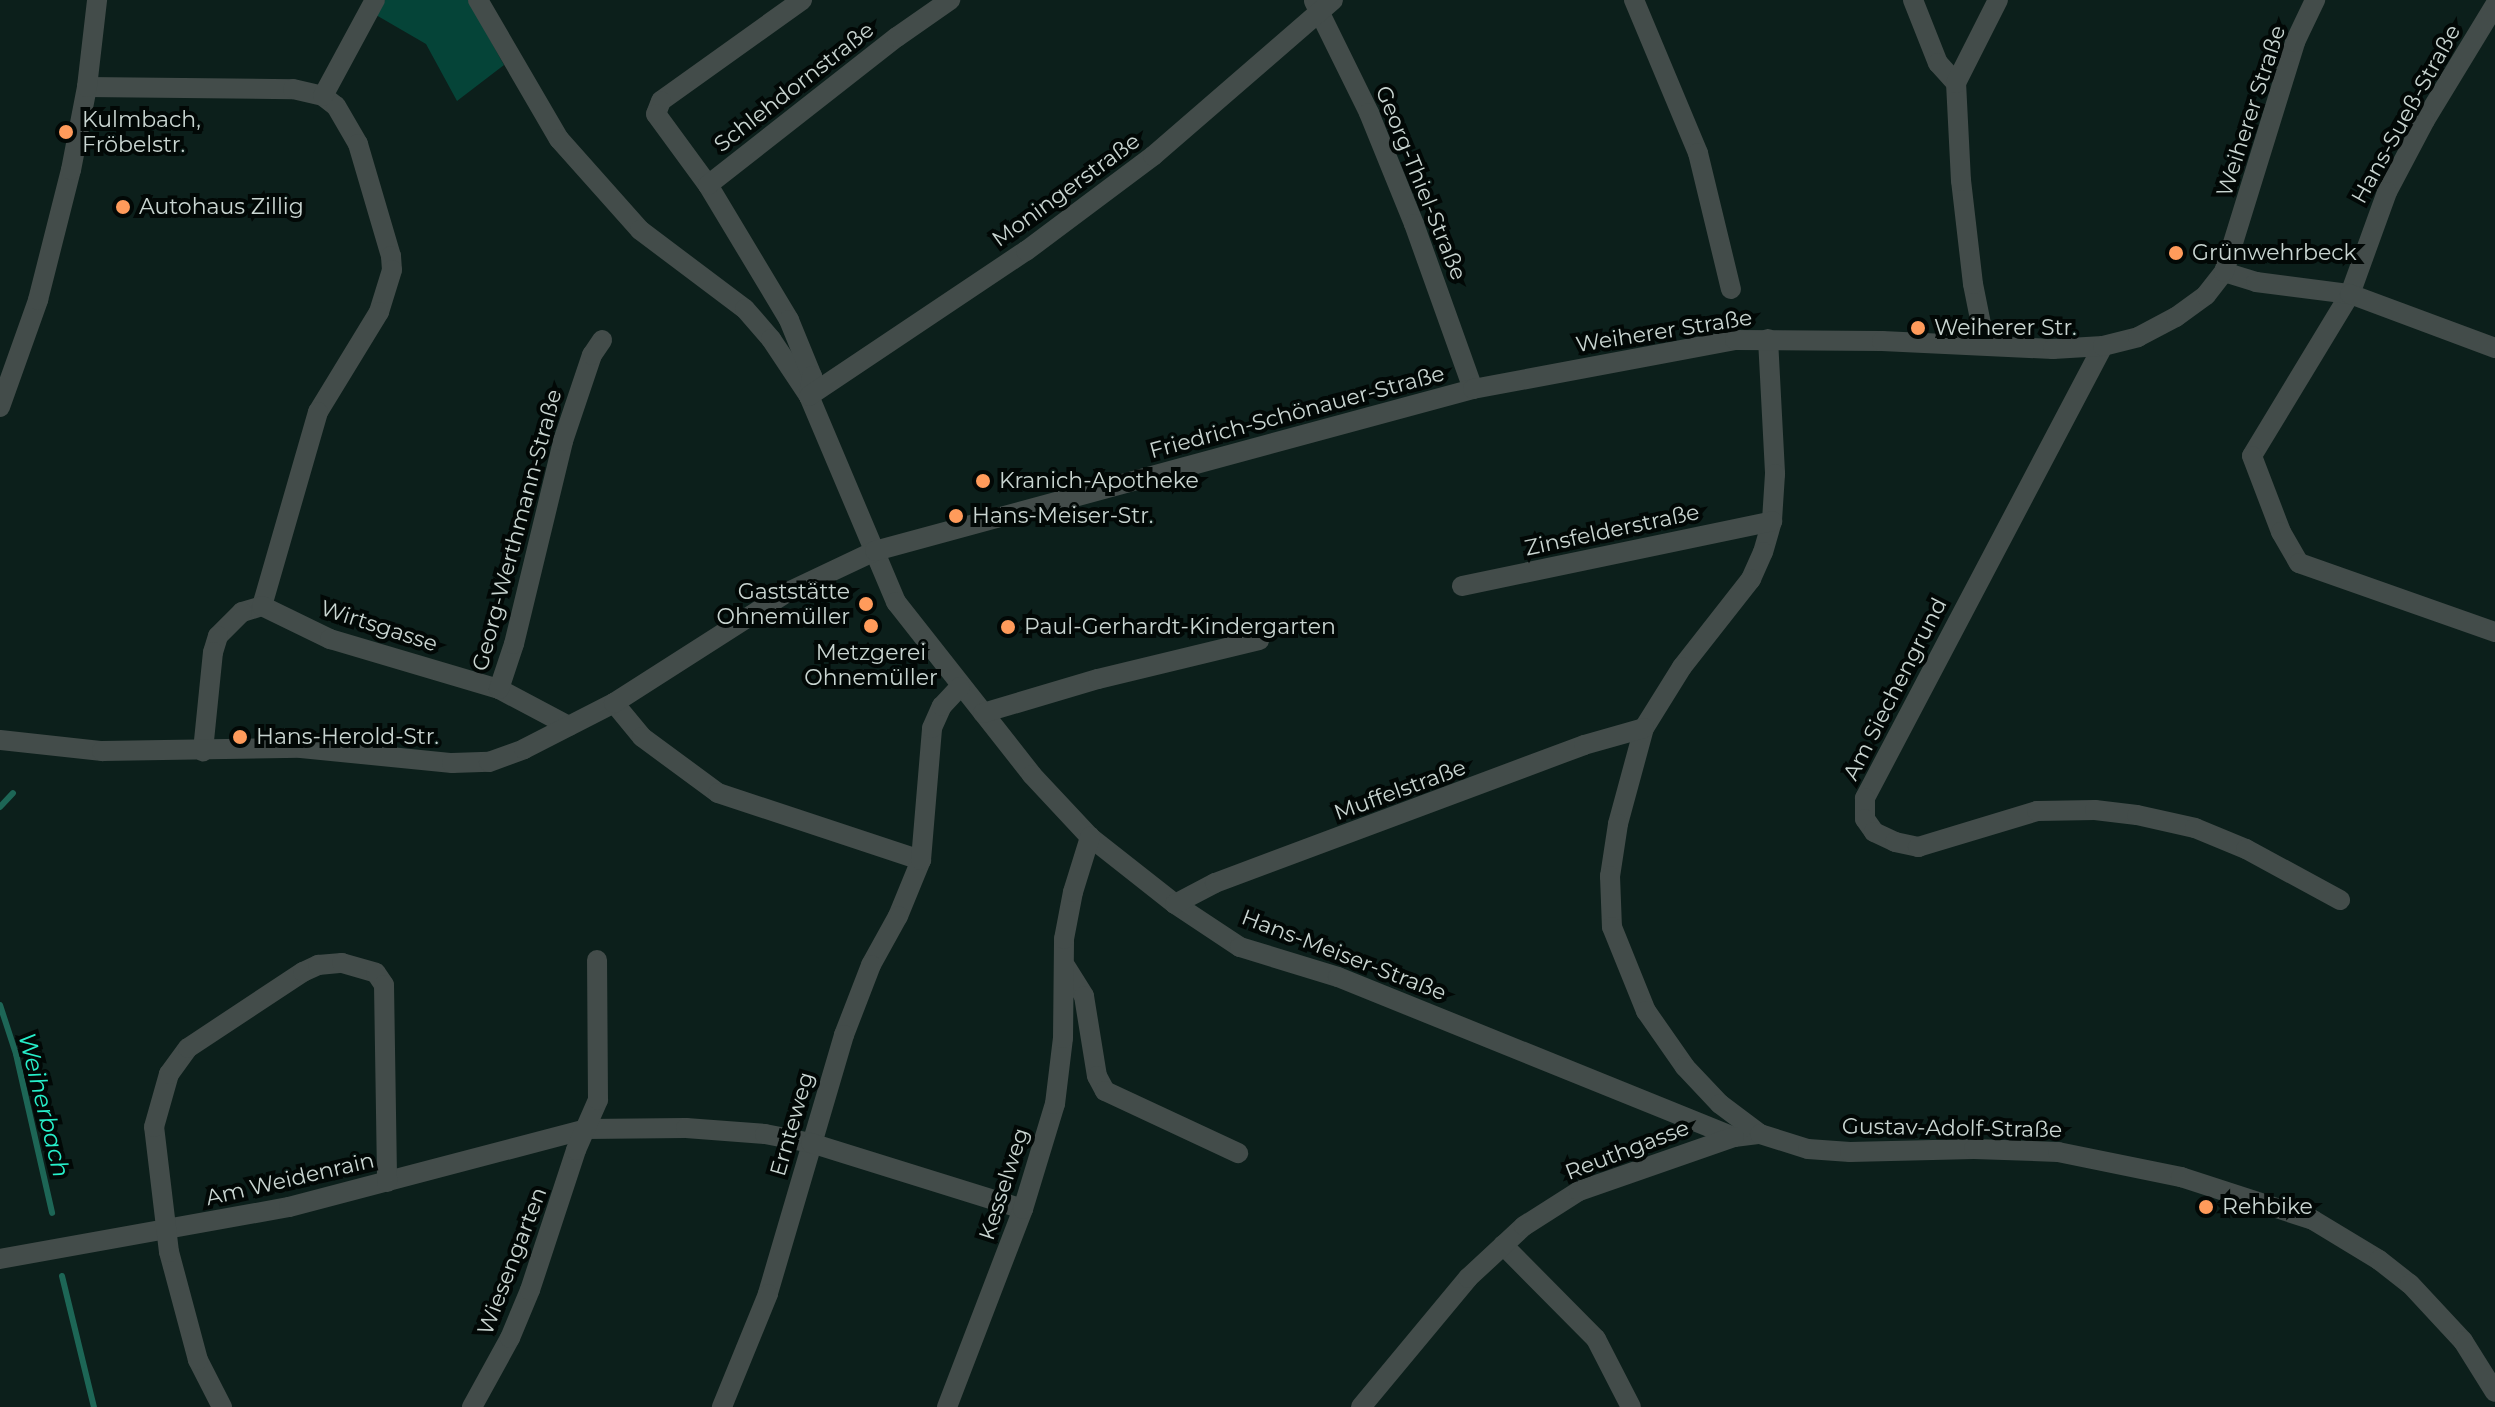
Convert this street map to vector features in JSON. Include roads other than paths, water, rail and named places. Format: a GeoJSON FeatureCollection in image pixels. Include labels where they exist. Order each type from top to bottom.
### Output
{"type":"FeatureCollection","features":[{"type":"Feature","properties":{"kind":"street"},"geometry":{"type":"LineString","coordinates":[[0,407],[38,300],[71,170],[87,87],[97,0]]}},
{"type":"Feature","properties":{"kind":"street"},"geometry":{"type":"LineString","coordinates":[[323,96],[375,0]]}},
{"type":"Feature","properties":{"kind":"street"},"geometry":{"type":"LineString","coordinates":[[478,0],[559,139],[640,230],[745,309],[771,339],[809,396]]}},
{"type":"Feature","properties":{"kind":"street","name":"Schlehdornstraße"},"geometry":{"type":"LineString","coordinates":[[802,0],[661,101],[656,114],[708,185],[789,320],[812,376],[809,396]]}},
{"type":"Feature","properties":{"kind":"street","name":"Schlehdornstraße"},"geometry":{"type":"LineString","coordinates":[[708,185],[897,37],[950,0]]}},
{"type":"Feature","properties":{"kind":"street"},"geometry":{"type":"LineString","coordinates":[[1634,0],[1698,153],[1731,289]]}},
{"type":"Feature","properties":{"kind":"street"},"geometry":{"type":"LineString","coordinates":[[1913,0],[1938,63],[1956,83]]}},
{"type":"Feature","properties":{"kind":"street"},"geometry":{"type":"LineString","coordinates":[[1985,344],[1961,181],[1956,83],[1998,0]]}},
{"type":"Feature","properties":{"kind":"street","name":"Weiherer Straße"},"geometry":{"type":"LineString","coordinates":[[1473,389],[1694,347],[1768,339],[1985,344],[2053,349],[2103,346],[2138,337],[2176,317],[2206,295],[2224,272],[2295,42],[2315,0]]}},
{"type":"Feature","properties":{"kind":"street","name":"Georg-Thiel-Straße"},"geometry":{"type":"LineString","coordinates":[[1322,4],[1408,210],[1473,389]]}},
{"type":"Feature","properties":{"kind":"street","name":"Moningerstraße"},"geometry":{"type":"LineString","coordinates":[[809,396],[1026,251],[1140,166],[1322,4]]}},
{"type":"Feature","properties":{"kind":"street","name":"Hans-Sueß-Straße"},"geometry":{"type":"LineString","coordinates":[[2495,5],[2425,120],[2387,192],[2350,294],[2252,456],[2281,532],[2299,563],[2495,632]]}},
{"type":"Feature","properties":{"kind":"street"},"geometry":{"type":"LineString","coordinates":[[87,87],[293,89],[323,96],[336,106],[358,144],[391,256],[392,270],[379,312],[318,412],[262,606],[242,612],[218,636],[213,652],[203,751]]}},
{"type":"Feature","properties":{"kind":"street"},"geometry":{"type":"LineString","coordinates":[[2224,272],[2256,282],[2350,294],[2495,348]]}},
{"type":"Feature","properties":{"kind":"street"},"geometry":{"type":"LineString","coordinates":[[1760,1134],[1720,1104],[1685,1067],[1646,1011],[1612,927],[1610,876],[1616,837],[1644,728],[1682,667],[1751,579],[1772,521],[1775,474],[1768,339]]}},
{"type":"Feature","properties":{"kind":"street","name":"Georg-Werthmann-Straße"},"geometry":{"type":"LineString","coordinates":[[499,689],[514,644],[563,441],[584,374],[602,340]]}},
{"type":"Feature","properties":{"kind":"street","name":"Am Siechengrund"},"geometry":{"type":"LineString","coordinates":[[2103,346],[1865,798],[1865,819],[1874,832],[1895,842],[1918,847],[2037,811],[2095,810],[2137,815],[2195,828],[2246,849],[2340,900]]}},
{"type":"Feature","properties":{"kind":"street","name":"Friedrich-Schönauer-Straße"},"geometry":{"type":"LineString","coordinates":[[0,740],[102,751],[301,748],[452,763],[489,762],[614,703],[786,593],[875,551],[1473,389]]}},
{"type":"Feature","properties":{"kind":"street","name":"Hans-Meiser-Straße"},"geometry":{"type":"LineString","coordinates":[[809,396],[896,602],[1032,775],[1090,837],[1175,904],[1240,947],[1338,977],[1734,1137],[1760,1134]]}},
{"type":"Feature","properties":{"kind":"street","name":"Zinsfelderstraße"},"geometry":{"type":"LineString","coordinates":[[1462,586],[1772,521]]}},
{"type":"Feature","properties":{"kind":"street","name":"Wirtsgasse"},"geometry":{"type":"LineString","coordinates":[[262,606],[330,639],[499,689],[569,726]]}},
{"type":"Feature","properties":{"kind":"street"},"geometry":{"type":"LineString","coordinates":[[983,713],[1098,679],[1259,640]]}},
{"type":"Feature","properties":{"kind":"street","name":"Ernteweg"},"geometry":{"type":"LineString","coordinates":[[722,1407],[768,1294],[811,1143],[855,1007],[921,860],[932,728],[942,706],[960,687]]}},
{"type":"Feature","properties":{"kind":"street"},"geometry":{"type":"LineString","coordinates":[[614,703],[642,737],[718,793],[921,860]]}},
{"type":"Feature","properties":{"kind":"street","name":"Muffelstraße"},"geometry":{"type":"LineString","coordinates":[[1175,904],[1215,883],[1584,745],[1644,728]]}},
{"type":"Feature","properties":{"kind":"street","name":"Kesselweg"},"geometry":{"type":"LineString","coordinates":[[947,1407],[1023,1209],[1055,1104],[1066,967],[1064,939],[1073,892],[1090,837]]}},
{"type":"Feature","properties":{"kind":"street"},"geometry":{"type":"LineString","coordinates":[[586,1129],[598,1100],[597,960]]}},
{"type":"Feature","properties":{"kind":"street"},"geometry":{"type":"LineString","coordinates":[[222,1407],[198,1360],[166,1229],[154,1127],[169,1074],[188,1048],[318,965],[362,967],[376,973],[384,985],[387,1182]]}},
{"type":"Feature","properties":{"kind":"street","name":"Kesselweg"},"geometry":{"type":"LineString","coordinates":[[1066,967],[1084,996],[1097,1076],[1105,1091],[1238,1153]]}},
{"type":"Feature","properties":{"kind":"street","name":"Am Weidenrain"},"geometry":{"type":"LineString","coordinates":[[0,1259],[289,1207],[586,1129],[686,1128],[811,1143],[1023,1209]]}},
{"type":"Feature","properties":{"kind":"street","name":"Wiesengarten"},"geometry":{"type":"LineString","coordinates":[[472,1407],[510,1338],[530,1290],[586,1129]]}},
{"type":"Feature","properties":{"kind":"street","name":"Gustav-Adolf-Straße"},"geometry":{"type":"LineString","coordinates":[[1760,1134],[1808,1149],[1850,1152],[1974,1149],[2058,1152],[2181,1177],[2241,1194],[2313,1220],[2379,1260],[2410,1284],[2463,1341],[2495,1392]]}},
{"type":"Feature","properties":{"kind":"street","name":"Reuthgasse"},"geometry":{"type":"LineString","coordinates":[[1361,1407],[1464,1282],[1524,1226],[1579,1191],[1734,1137]]}},
{"type":"Feature","properties":{"kind":"street"},"geometry":{"type":"LineString","coordinates":[[1503,1245],[1596,1339],[1631,1407]]}},
{"type":"Feature","properties":{"kind":"waterway","name":"Weiherbach"},"geometry":{"type":"LineString","coordinates":[[0,807],[13,793]]}},
{"type":"Feature","properties":{"kind":"waterway","name":"Weiherbach"},"geometry":{"type":"LineString","coordinates":[[0,1005],[16,1054],[52,1213]]}},
{"type":"Feature","properties":{"kind":"waterway","name":"Weiherbach"},"geometry":{"type":"LineString","coordinates":[[62,1276],[94,1407]]}},
{"type":"Feature","properties":{"kind":"place","name":"Kulmbach, Fröbelstr."},"geometry":{"type":"Point","coordinates":[66,132]}},
{"type":"Feature","properties":{"kind":"place","name":"Autohaus Zillig"},"geometry":{"type":"Point","coordinates":[123,207]}},
{"type":"Feature","properties":{"kind":"place","name":"Grünwehrbeck"},"geometry":{"type":"Point","coordinates":[2176,253]}},
{"type":"Feature","properties":{"kind":"place","name":"Weiherer Str."},"geometry":{"type":"Point","coordinates":[1918,328]}},
{"type":"Feature","properties":{"kind":"place","name":"Kranich-Apotheke"},"geometry":{"type":"Point","coordinates":[983,481]}},
{"type":"Feature","properties":{"kind":"place","name":"Hans-Meiser-Str."},"geometry":{"type":"Point","coordinates":[956,516]}},
{"type":"Feature","properties":{"kind":"place","name":"Gaststätte Ohnemüller"},"geometry":{"type":"Point","coordinates":[866,604]}},
{"type":"Feature","properties":{"kind":"place","name":"Metzgerei Ohnemüller"},"geometry":{"type":"Point","coordinates":[871,626]}},
{"type":"Feature","properties":{"kind":"place","name":"Paul-Gerhardt-Kindergarten"},"geometry":{"type":"Point","coordinates":[1008,627]}},
{"type":"Feature","properties":{"kind":"place","name":"Hans-Herold-Str."},"geometry":{"type":"Point","coordinates":[240,737]}},
{"type":"Feature","properties":{"kind":"place","name":"Rehbike"},"geometry":{"type":"Point","coordinates":[2206,1207]}}]}
